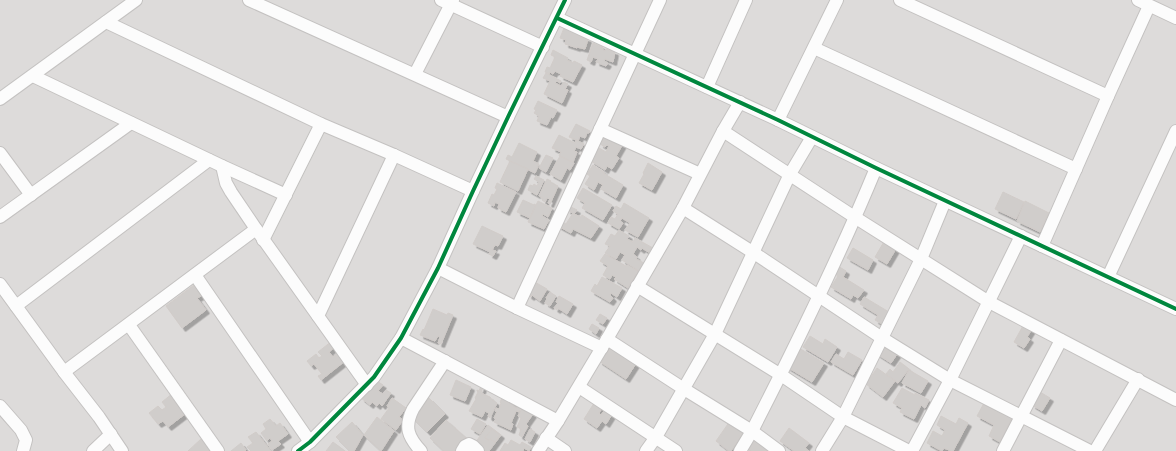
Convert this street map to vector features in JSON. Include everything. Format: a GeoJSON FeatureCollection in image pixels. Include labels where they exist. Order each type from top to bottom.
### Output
{"type":"FeatureCollection","features":[{"type":"Feature","properties":{"kind":"street"},"geometry":{"type":"LineString","coordinates":[[0,99],[136,0]]}},
{"type":"Feature","properties":{"kind":"street"},"geometry":{"type":"LineString","coordinates":[[249,0],[508,117]]}},
{"type":"Feature","properties":{"kind":"street"},"geometry":{"type":"LineString","coordinates":[[300,450],[310,442],[367,385],[401,338],[438,268],[508,117],[565,0]]}},
{"type":"Feature","properties":{"kind":"street"},"geometry":{"type":"LineString","coordinates":[[517,308],[660,0]]}},
{"type":"Feature","properties":{"kind":"street"},"geometry":{"type":"LineString","coordinates":[[707,87],[746,0]]}},
{"type":"Feature","properties":{"kind":"street"},"geometry":{"type":"LineString","coordinates":[[778,120],[837,0]]}},
{"type":"Feature","properties":{"kind":"street"},"geometry":{"type":"LineString","coordinates":[[900,0],[1108,96]]}},
{"type":"Feature","properties":{"kind":"street"},"geometry":{"type":"LineString","coordinates":[[1138,0],[1176,18]]}},
{"type":"Feature","properties":{"kind":"street"},"geometry":{"type":"LineString","coordinates":[[415,74],[448,2],[543,47]]}},
{"type":"Feature","properties":{"kind":"street"},"geometry":{"type":"LineString","coordinates":[[1042,246],[1149,6]]}},
{"type":"Feature","properties":{"kind":"street"},"geometry":{"type":"LineString","coordinates":[[557,18],[740,102],[945,201],[1108,277],[1175,305]]}},
{"type":"Feature","properties":{"kind":"street"},"geometry":{"type":"LineString","coordinates":[[106,22],[321,124],[473,191]]}},
{"type":"Feature","properties":{"kind":"street"},"geometry":{"type":"LineString","coordinates":[[814,48],[1076,169]]}},
{"type":"Feature","properties":{"kind":"street"},"geometry":{"type":"LineString","coordinates":[[32,76],[286,195]]}},
{"type":"Feature","properties":{"kind":"street"},"geometry":{"type":"LineString","coordinates":[[538,451],[579,387],[682,208],[740,102]]}},
{"type":"Feature","properties":{"kind":"street"},"geometry":{"type":"LineString","coordinates":[[0,217],[131,123]]}},
{"type":"Feature","properties":{"kind":"street"},"geometry":{"type":"LineString","coordinates":[[264,240],[321,124]]}},
{"type":"Feature","properties":{"kind":"street"},"geometry":{"type":"LineString","coordinates":[[600,129],[700,174]]}},
{"type":"Feature","properties":{"kind":"street"},"geometry":{"type":"LineString","coordinates":[[723,131],[988,302],[1176,400]]}},
{"type":"Feature","properties":{"kind":"street"},"geometry":{"type":"LineString","coordinates":[[1108,277],[1176,131]]}},
{"type":"Feature","properties":{"kind":"street"},"geometry":{"type":"LineString","coordinates":[[646,451],[656,437],[715,334],[790,174],[812,137]]}},
{"type":"Feature","properties":{"kind":"street"},"geometry":{"type":"LineString","coordinates":[[0,153],[31,195]]}},
{"type":"Feature","properties":{"kind":"street"},"geometry":{"type":"LineString","coordinates":[[318,316],[394,155]]}},
{"type":"Feature","properties":{"kind":"street"},"geometry":{"type":"LineString","coordinates":[[16,306],[209,160]]}},
{"type":"Feature","properties":{"kind":"street"},"geometry":{"type":"LineString","coordinates":[[222,166],[226,184],[256,229],[367,385]]}},
{"type":"Feature","properties":{"kind":"street"},"geometry":{"type":"LineString","coordinates":[[740,451],[752,432],[820,296],[856,218],[876,168]]}},
{"type":"Feature","properties":{"kind":"street"},"geometry":{"type":"LineString","coordinates":[[822,451],[843,417],[921,259],[945,201]]}},
{"type":"Feature","properties":{"kind":"street"},"geometry":{"type":"LineString","coordinates":[[682,208],[754,253],[882,338],[950,380],[1090,451]]}},
{"type":"Feature","properties":{"kind":"street"},"geometry":{"type":"LineString","coordinates":[[64,372],[256,229]]}},
{"type":"Feature","properties":{"kind":"street"},"geometry":{"type":"LineString","coordinates":[[637,286],[781,375],[843,417],[910,451],[950,380],[1021,236]]}},
{"type":"Feature","properties":{"kind":"street"},"geometry":{"type":"LineString","coordinates":[[438,268],[517,308],[604,343],[684,389],[779,451]]}},
{"type":"Feature","properties":{"kind":"street"},"geometry":{"type":"LineString","coordinates":[[195,275],[310,442]]}},
{"type":"Feature","properties":{"kind":"street"},"geometry":{"type":"LineString","coordinates":[[0,284],[64,372],[99,416],[122,451]]}},
{"type":"Feature","properties":{"kind":"street"},"geometry":{"type":"LineString","coordinates":[[129,324],[218,451]]}},
{"type":"Feature","properties":{"kind":"street"},"geometry":{"type":"LineString","coordinates":[[401,338],[558,421]]}},
{"type":"Feature","properties":{"kind":"street"},"geometry":{"type":"LineString","coordinates":[[1003,451],[1061,340]]}},
{"type":"Feature","properties":{"kind":"street"},"geometry":{"type":"LineString","coordinates":[[421,451],[413,442],[407,428],[409,418],[412,409],[445,361]]}},
{"type":"Feature","properties":{"kind":"street"},"geometry":{"type":"LineString","coordinates":[[1095,451],[1138,379]]}},
{"type":"Feature","properties":{"kind":"street"},"geometry":{"type":"LineString","coordinates":[[579,387],[676,451]]}},
{"type":"Feature","properties":{"kind":"street"},"geometry":{"type":"LineString","coordinates":[[0,406],[21,430],[26,440],[23,451]]}},
{"type":"Feature","properties":{"kind":"street"},"geometry":{"type":"LineString","coordinates":[[93,451],[111,434]]}},
{"type":"Feature","properties":{"kind":"street"},"geometry":{"type":"LineString","coordinates":[[546,438],[565,451]]}},
{"type":"Feature","properties":{"kind":"street"},"geometry":{"type":"LineString","coordinates":[[462,451],[465,446],[469,444],[478,451]]}},
{"type":"Feature","properties":{"kind":"shaded area"},"geometry":{"type":"Polygon","coordinates":[[[0,0],[1176,0],[1176,451],[0,451],[0,0]]]}},
{"type":"Feature","properties":{"kind":"building"},"geometry":{"type":"Polygon","coordinates":[[[564,28],[583,35],[582,37],[588,39],[585,49],[565,44],[566,40],[560,38],[564,28]]]}},
{"type":"Feature","properties":{"kind":"building"},"geometry":{"type":"Polygon","coordinates":[[[593,43],[603,47],[602,49],[605,51],[606,49],[615,52],[613,62],[605,59],[604,61],[608,63],[606,66],[596,62],[598,59],[593,57],[591,62],[587,60],[593,43]]]}},
{"type":"Feature","properties":{"kind":"building"},"geometry":{"type":"Polygon","coordinates":[[[553,50],[568,58],[567,60],[573,63],[574,61],[582,65],[573,82],[560,76],[561,74],[555,71],[553,74],[550,72],[549,74],[545,72],[547,67],[550,68],[555,57],[551,55],[553,50]]]}},
{"type":"Feature","properties":{"kind":"building"},"geometry":{"type":"Polygon","coordinates":[[[546,73],[561,81],[560,83],[557,81],[555,83],[561,86],[564,82],[568,84],[565,89],[568,90],[562,103],[544,94],[550,81],[543,78],[546,73]]]}},
{"type":"Feature","properties":{"kind":"building"},"geometry":{"type":"Polygon","coordinates":[[[538,101],[557,110],[547,125],[537,121],[539,116],[534,113],[536,110],[534,109],[538,101]]]}},
{"type":"Feature","properties":{"kind":"building"},"geometry":{"type":"Polygon","coordinates":[[[576,124],[590,131],[587,133],[585,138],[580,136],[578,141],[569,137],[576,124]]]}},
{"type":"Feature","properties":{"kind":"building"},"geometry":{"type":"Polygon","coordinates":[[[607,132],[624,142],[616,156],[619,158],[612,169],[607,166],[605,170],[591,161],[599,148],[606,152],[609,146],[607,145],[605,147],[600,144],[607,132]]]}},
{"type":"Feature","properties":{"kind":"building"},"geometry":{"type":"Polygon","coordinates":[[[559,135],[575,143],[576,140],[584,144],[581,149],[576,147],[574,151],[577,152],[573,162],[559,156],[561,152],[552,148],[559,135]]]}},
{"type":"Feature","properties":{"kind":"building"},"geometry":{"type":"Polygon","coordinates":[[[519,143],[537,152],[533,161],[539,164],[535,173],[506,159],[508,155],[512,157],[519,143]]]}},
{"type":"Feature","properties":{"kind":"building"},"geometry":{"type":"Polygon","coordinates":[[[546,155],[553,158],[546,172],[539,168],[546,155]]]}},
{"type":"Feature","properties":{"kind":"building"},"geometry":{"type":"Polygon","coordinates":[[[560,156],[574,163],[570,170],[567,168],[561,180],[550,174],[560,156]]]}},
{"type":"Feature","properties":{"kind":"building"},"geometry":{"type":"Polygon","coordinates":[[[510,161],[528,169],[518,191],[500,182],[510,161]]]}},
{"type":"Feature","properties":{"kind":"building"},"geometry":{"type":"Polygon","coordinates":[[[648,163],[662,172],[652,190],[639,183],[648,163]]]}},
{"type":"Feature","properties":{"kind":"building"},"geometry":{"type":"Polygon","coordinates":[[[593,165],[623,185],[616,198],[601,189],[603,185],[598,182],[594,190],[585,184],[590,176],[587,174],[593,165]]]}},
{"type":"Feature","properties":{"kind":"building"},"geometry":{"type":"Polygon","coordinates":[[[536,176],[544,180],[537,195],[528,190],[530,185],[533,186],[534,184],[537,186],[539,182],[534,179],[536,176]]]}},
{"type":"Feature","properties":{"kind":"building"},"geometry":{"type":"Polygon","coordinates":[[[547,179],[558,186],[550,204],[548,203],[550,199],[547,198],[545,202],[542,200],[543,198],[539,196],[547,179]]]}},
{"type":"Feature","properties":{"kind":"building"},"geometry":{"type":"Polygon","coordinates":[[[497,183],[516,192],[506,212],[498,208],[499,204],[495,202],[494,206],[488,203],[492,194],[494,195],[497,189],[495,188],[497,183]]]}},
{"type":"Feature","properties":{"kind":"building"},"geometry":{"type":"Polygon","coordinates":[[[583,188],[612,205],[603,220],[582,208],[585,203],[577,198],[583,188]]]}},
{"type":"Feature","properties":{"kind":"building"},"geometry":{"type":"Polygon","coordinates":[[[1003,192],[1024,202],[1016,219],[995,209],[1003,192]]]}},
{"type":"Feature","properties":{"kind":"building"},"geometry":{"type":"Polygon","coordinates":[[[523,200],[536,205],[530,218],[517,212],[523,200]]]}},
{"type":"Feature","properties":{"kind":"building"},"geometry":{"type":"Polygon","coordinates":[[[538,201],[552,208],[548,217],[543,214],[542,216],[549,220],[544,229],[528,222],[538,201]]]}},
{"type":"Feature","properties":{"kind":"building"},"geometry":{"type":"Polygon","coordinates":[[[1025,201],[1049,213],[1040,232],[1017,221],[1025,201]]]}},
{"type":"Feature","properties":{"kind":"building"},"geometry":{"type":"Polygon","coordinates":[[[624,203],[649,218],[638,237],[625,230],[630,223],[622,218],[620,221],[623,223],[619,229],[608,223],[611,217],[615,219],[618,214],[613,211],[616,206],[621,209],[624,203]]]}},
{"type":"Feature","properties":{"kind":"building"},"geometry":{"type":"Polygon","coordinates":[[[569,206],[577,210],[574,214],[581,217],[582,215],[599,226],[591,238],[573,229],[571,233],[558,226],[561,221],[566,224],[573,213],[567,210],[569,206]]]}},
{"type":"Feature","properties":{"kind":"building"},"geometry":{"type":"Polygon","coordinates":[[[482,226],[503,236],[498,246],[495,245],[492,250],[496,251],[493,256],[489,254],[490,252],[473,244],[482,226]]]}},
{"type":"Feature","properties":{"kind":"building"},"geometry":{"type":"Polygon","coordinates":[[[619,230],[629,236],[627,239],[633,242],[635,238],[653,248],[650,253],[637,247],[633,254],[637,257],[636,259],[644,263],[639,271],[622,260],[625,255],[620,252],[616,259],[605,253],[610,246],[605,244],[611,234],[615,236],[619,230]]]}},
{"type":"Feature","properties":{"kind":"building"},"geometry":{"type":"Polygon","coordinates":[[[885,240],[897,247],[887,264],[875,257],[885,240]]]}},
{"type":"Feature","properties":{"kind":"building"},"geometry":{"type":"Polygon","coordinates":[[[853,248],[873,260],[868,270],[847,258],[853,248]]]}},
{"type":"Feature","properties":{"kind":"building"},"geometry":{"type":"Polygon","coordinates":[[[605,254],[638,271],[628,288],[614,279],[616,277],[612,275],[610,279],[603,275],[608,266],[600,261],[605,254]]]}},
{"type":"Feature","properties":{"kind":"building"},"geometry":{"type":"Polygon","coordinates":[[[838,266],[846,271],[843,277],[864,290],[858,298],[853,295],[851,299],[831,287],[838,276],[834,273],[838,266]]]}},
{"type":"Feature","properties":{"kind":"building"},"geometry":{"type":"Polygon","coordinates":[[[602,277],[622,288],[617,297],[611,293],[610,295],[613,298],[610,302],[591,291],[595,284],[597,286],[602,277]]]}},
{"type":"Feature","properties":{"kind":"building"},"geometry":{"type":"Polygon","coordinates":[[[533,281],[547,289],[540,301],[532,295],[531,297],[528,295],[533,281]]]}},
{"type":"Feature","properties":{"kind":"building"},"geometry":{"type":"Polygon","coordinates":[[[194,285],[201,296],[197,298],[206,310],[182,328],[166,306],[194,285]]]}},
{"type":"Feature","properties":{"kind":"building"},"geometry":{"type":"Polygon","coordinates":[[[550,292],[556,296],[550,306],[545,303],[550,292]]]}},
{"type":"Feature","properties":{"kind":"building"},"geometry":{"type":"Polygon","coordinates":[[[559,296],[573,304],[567,314],[558,308],[557,310],[554,308],[558,303],[556,302],[559,296]]]}},
{"type":"Feature","properties":{"kind":"building"},"geometry":{"type":"Polygon","coordinates":[[[864,297],[889,312],[882,324],[875,320],[878,315],[860,304],[864,297]]]}},
{"type":"Feature","properties":{"kind":"building"},"geometry":{"type":"Polygon","coordinates":[[[433,309],[447,315],[448,313],[453,315],[441,344],[438,343],[440,337],[438,336],[435,341],[420,335],[423,329],[424,330],[433,309]]]}},
{"type":"Feature","properties":{"kind":"building"},"geometry":{"type":"Polygon","coordinates":[[[600,314],[607,318],[603,324],[596,320],[600,314]]]}},
{"type":"Feature","properties":{"kind":"building"},"geometry":{"type":"Polygon","coordinates":[[[592,324],[599,328],[596,334],[589,329],[592,324]]]}},
{"type":"Feature","properties":{"kind":"building"},"geometry":{"type":"Polygon","coordinates":[[[1024,324],[1032,329],[1027,337],[1030,339],[1024,348],[1014,342],[1024,324]]]}},
{"type":"Feature","properties":{"kind":"building"},"geometry":{"type":"Polygon","coordinates":[[[810,336],[823,344],[825,339],[837,347],[828,362],[803,347],[810,336]]]}},
{"type":"Feature","properties":{"kind":"building"},"geometry":{"type":"Polygon","coordinates":[[[332,341],[336,346],[329,352],[333,357],[338,352],[345,361],[321,380],[318,376],[322,374],[314,364],[311,366],[307,361],[316,354],[319,358],[322,356],[318,352],[332,341]]]}},
{"type":"Feature","properties":{"kind":"building"},"geometry":{"type":"Polygon","coordinates":[[[886,341],[900,350],[891,363],[877,354],[886,341]]]}},
{"type":"Feature","properties":{"kind":"building"},"geometry":{"type":"Polygon","coordinates":[[[611,344],[637,362],[626,379],[599,361],[611,344]]]}},
{"type":"Feature","properties":{"kind":"building"},"geometry":{"type":"Polygon","coordinates":[[[799,348],[824,363],[812,382],[787,367],[799,348]]]}},
{"type":"Feature","properties":{"kind":"building"},"geometry":{"type":"Polygon","coordinates":[[[848,352],[862,360],[853,375],[831,362],[836,354],[844,359],[848,352]]]}},
{"type":"Feature","properties":{"kind":"building"},"geometry":{"type":"Polygon","coordinates":[[[900,362],[909,369],[898,383],[886,374],[890,369],[893,372],[900,362]]]}},
{"type":"Feature","properties":{"kind":"building"},"geometry":{"type":"Polygon","coordinates":[[[877,368],[895,381],[883,397],[866,384],[877,368]]]}},
{"type":"Feature","properties":{"kind":"building"},"geometry":{"type":"Polygon","coordinates":[[[909,370],[928,381],[921,393],[902,383],[909,370]]]}},
{"type":"Feature","properties":{"kind":"building"},"geometry":{"type":"Polygon","coordinates":[[[374,379],[383,385],[378,391],[383,394],[386,390],[391,393],[382,406],[379,403],[377,406],[372,402],[370,405],[361,398],[374,379]]]}},
{"type":"Feature","properties":{"kind":"building"},"geometry":{"type":"Polygon","coordinates":[[[456,380],[471,387],[465,401],[450,395],[456,380]]]}},
{"type":"Feature","properties":{"kind":"building"},"geometry":{"type":"Polygon","coordinates":[[[481,386],[483,387],[481,393],[490,397],[497,403],[490,418],[488,416],[489,413],[485,411],[482,417],[469,411],[476,399],[475,398],[478,392],[477,390],[479,391],[481,386]]]}},
{"type":"Feature","properties":{"kind":"building"},"geometry":{"type":"Polygon","coordinates":[[[902,388],[929,400],[925,408],[921,405],[914,419],[900,412],[902,408],[893,403],[902,388]]]}},
{"type":"Feature","properties":{"kind":"building"},"geometry":{"type":"Polygon","coordinates":[[[1040,392],[1050,398],[1042,411],[1032,405],[1040,392]]]}},
{"type":"Feature","properties":{"kind":"building"},"geometry":{"type":"Polygon","coordinates":[[[173,393],[178,399],[175,401],[185,414],[168,427],[163,421],[158,424],[149,413],[158,406],[162,410],[166,407],[162,402],[173,393]]]}},
{"type":"Feature","properties":{"kind":"building"},"geometry":{"type":"Polygon","coordinates":[[[504,394],[516,399],[513,406],[517,408],[520,403],[522,404],[519,412],[516,411],[511,423],[513,424],[511,430],[494,422],[497,412],[495,411],[496,408],[499,409],[500,402],[504,394]]]}},
{"type":"Feature","properties":{"kind":"building"},"geometry":{"type":"Polygon","coordinates":[[[392,398],[406,408],[399,417],[403,420],[396,430],[381,419],[389,408],[387,406],[392,398]]]}},
{"type":"Feature","properties":{"kind":"building"},"geometry":{"type":"Polygon","coordinates":[[[429,398],[445,414],[427,432],[411,416],[429,398]]]}},
{"type":"Feature","properties":{"kind":"building"},"geometry":{"type":"Polygon","coordinates":[[[596,400],[604,405],[599,413],[601,415],[606,408],[613,413],[606,424],[602,421],[597,428],[584,419],[596,400]]]}},
{"type":"Feature","properties":{"kind":"building"},"geometry":{"type":"Polygon","coordinates":[[[984,403],[1012,418],[1000,442],[989,436],[994,425],[977,416],[984,403]]]}},
{"type":"Feature","properties":{"kind":"building"},"geometry":{"type":"Polygon","coordinates":[[[524,404],[533,414],[526,424],[528,426],[522,437],[519,435],[521,429],[517,427],[521,418],[518,416],[524,404]]]}},
{"type":"Feature","properties":{"kind":"building"},"geometry":{"type":"Polygon","coordinates":[[[941,416],[956,424],[959,418],[968,423],[953,451],[944,448],[942,451],[927,443],[933,431],[942,436],[945,430],[937,425],[941,416]]]}},
{"type":"Feature","properties":{"kind":"building"},"geometry":{"type":"Polygon","coordinates":[[[377,417],[394,431],[381,451],[364,435],[377,417]]]}},
{"type":"Feature","properties":{"kind":"building"},"geometry":{"type":"Polygon","coordinates":[[[270,419],[276,426],[280,423],[288,434],[278,441],[281,444],[272,450],[268,444],[272,441],[270,438],[267,441],[261,433],[266,429],[263,424],[270,419]]]}},
{"type":"Feature","properties":{"kind":"building"},"geometry":{"type":"Polygon","coordinates":[[[477,419],[486,424],[480,434],[471,429],[477,419]]]}},
{"type":"Feature","properties":{"kind":"building"},"geometry":{"type":"Polygon","coordinates":[[[446,420],[466,438],[455,451],[444,451],[430,438],[446,420]]]}},
{"type":"Feature","properties":{"kind":"building"},"geometry":{"type":"Polygon","coordinates":[[[730,421],[744,432],[731,451],[729,451],[716,441],[730,421]]]}},
{"type":"Feature","properties":{"kind":"building"},"geometry":{"type":"Polygon","coordinates":[[[352,422],[363,435],[354,451],[350,451],[336,437],[352,422]]]}},
{"type":"Feature","properties":{"kind":"building"},"geometry":{"type":"Polygon","coordinates":[[[488,425],[501,435],[489,451],[485,451],[475,443],[488,425]],[[492,429],[485,438],[495,442],[500,435],[492,429]]]}},
{"type":"Feature","properties":{"kind":"building"},"geometry":{"type":"Polygon","coordinates":[[[789,428],[809,443],[805,448],[809,451],[794,451],[780,441],[789,428]]]}},
{"type":"Feature","properties":{"kind":"building"},"geometry":{"type":"Polygon","coordinates":[[[492,429],[500,435],[495,442],[485,438],[492,429]]]}},
{"type":"Feature","properties":{"kind":"building"},"geometry":{"type":"Polygon","coordinates":[[[530,429],[535,432],[530,442],[525,439],[530,429]]]}},
{"type":"Feature","properties":{"kind":"building"},"geometry":{"type":"Polygon","coordinates":[[[256,432],[271,451],[251,451],[247,447],[253,443],[248,437],[256,432]]]}},
{"type":"Feature","properties":{"kind":"building"},"geometry":{"type":"Polygon","coordinates":[[[753,437],[773,451],[751,451],[746,448],[753,437]]]}},
{"type":"Feature","properties":{"kind":"building"},"geometry":{"type":"Polygon","coordinates":[[[202,438],[213,451],[188,451],[202,438]]]}},
{"type":"Feature","properties":{"kind":"building"},"geometry":{"type":"Polygon","coordinates":[[[511,440],[520,445],[522,442],[531,447],[529,451],[524,448],[523,451],[500,451],[505,443],[508,445],[511,440]]]}},
{"type":"Feature","properties":{"kind":"building"},"geometry":{"type":"Polygon","coordinates":[[[333,442],[345,451],[326,451],[333,442]]]}},
{"type":"Feature","properties":{"kind":"building"},"geometry":{"type":"Polygon","coordinates":[[[241,443],[246,450],[245,451],[231,451],[241,443]]]}},
{"type":"Feature","properties":{"kind":"cycle path"},"geometry":{"type":"LineString","coordinates":[[298,451],[310,442],[374,377],[401,338],[438,268],[508,117],[565,0]]}},
{"type":"Feature","properties":{"kind":"cycle path"},"geometry":{"type":"LineString","coordinates":[[557,18],[778,120],[876,168],[1176,309]]}}]}
